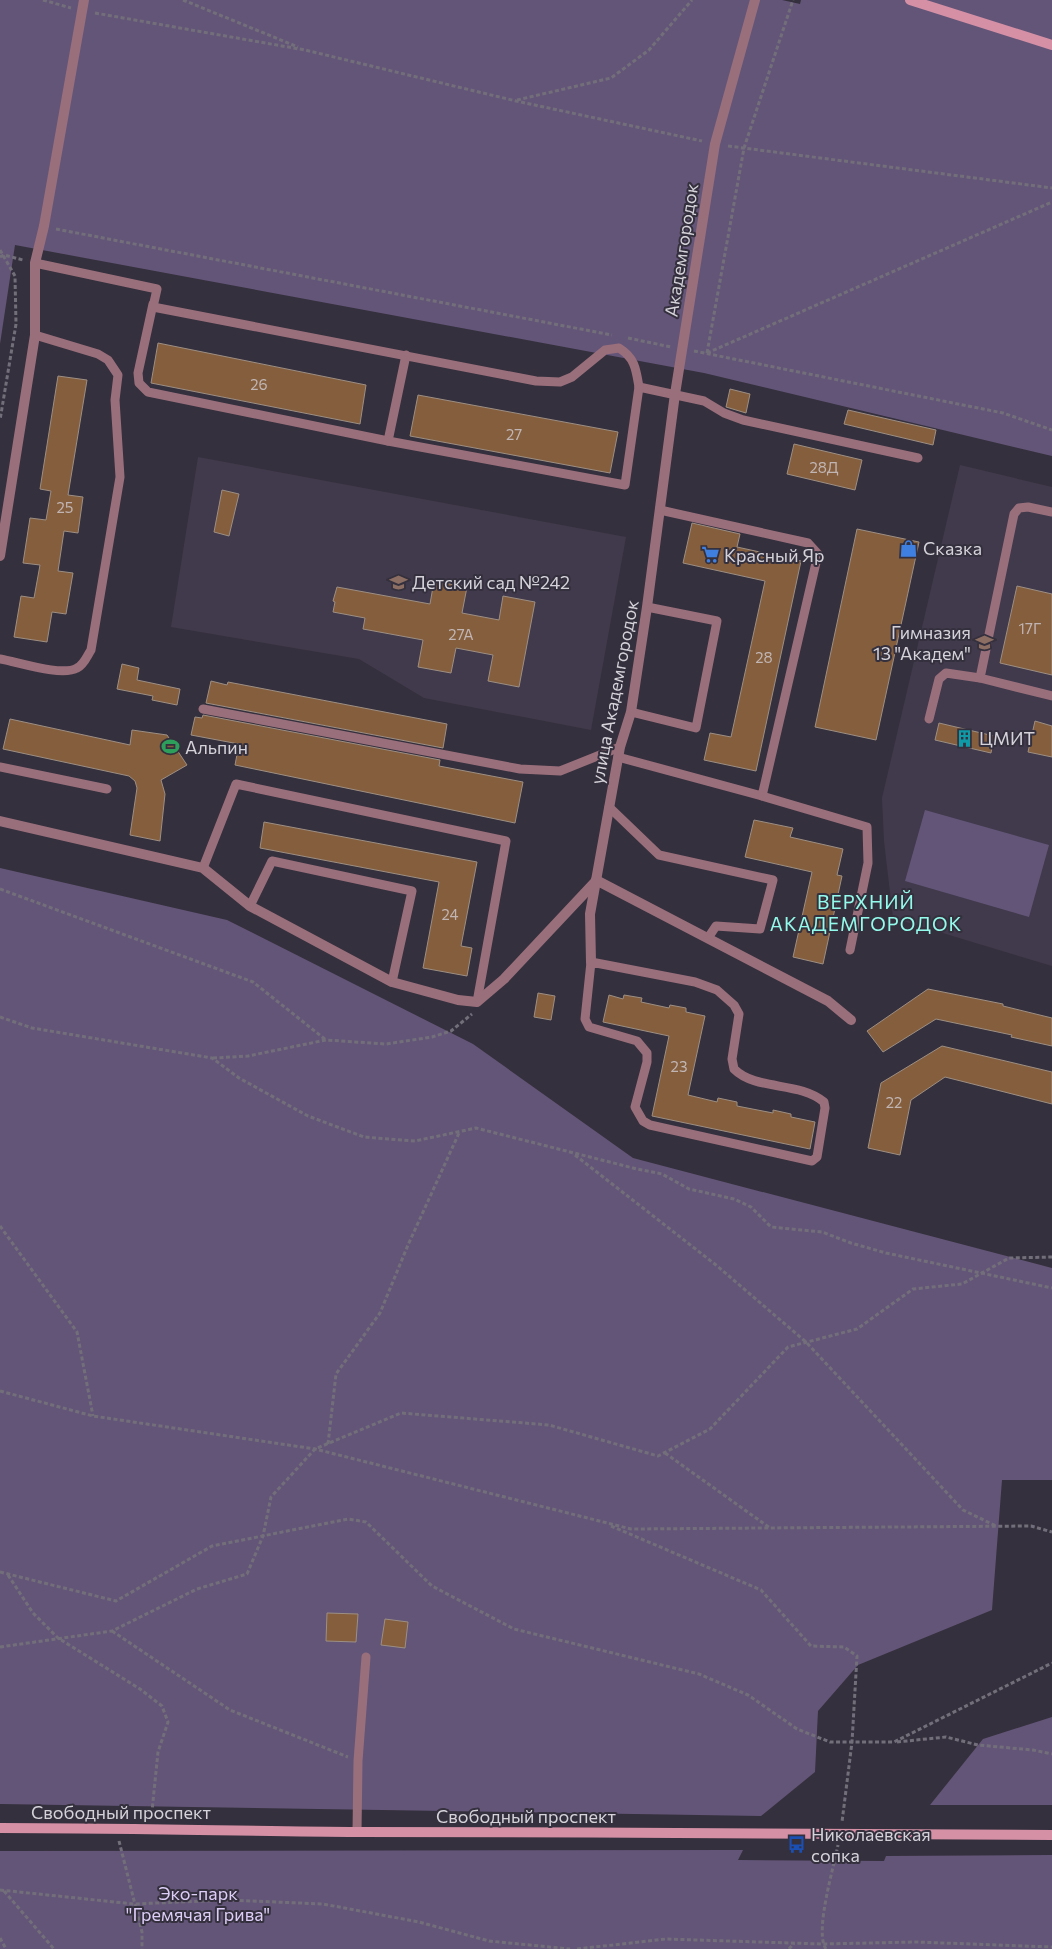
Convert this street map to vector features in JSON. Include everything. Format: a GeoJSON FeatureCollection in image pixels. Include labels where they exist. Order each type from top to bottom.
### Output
{"type":"FeatureCollection","features":[{"type":"Feature","properties":{"kind":"main road"},"geometry":{"type":"LineString","coordinates":[[910,0],[1052,45]]}},
{"type":"Feature","properties":{"kind":"main road","name":"Свободный проспект"},"geometry":{"type":"LineString","coordinates":[[0,1828],[144,1828],[357,1832],[841,1832],[1052,1835]]}},
{"type":"Feature","properties":{"kind":"street","name":"Академгородок"},"geometry":{"type":"LineString","coordinates":[[660,510],[675,394],[715,144],[755,0]]}},
{"type":"Feature","properties":{"kind":"street"},"geometry":{"type":"LineString","coordinates":[[0,556],[35,335],[35,263],[44,226],[83,5]]}},
{"type":"Feature","properties":{"kind":"street","name":"улица Академгородок"},"geometry":{"type":"LineString","coordinates":[[591,962],[590,914],[619,752],[631,712],[660,510]]}},
{"type":"Feature","properties":{"kind":"street"},"geometry":{"type":"LineString","coordinates":[[0,821],[203,868],[250,906],[392,982],[458,1000],[477,1002],[504,979],[596,880],[828,1001],[851,1020]]}},
{"type":"Feature","properties":{"kind":"lane"},"geometry":{"type":"LineString","coordinates":[[35,263],[157,289],[138,373],[139,382],[148,392],[388,441],[625,485],[640,388],[636,367],[629,354],[619,348],[605,350],[572,377],[560,382],[536,381],[153,307]]}},
{"type":"Feature","properties":{"kind":"lane"},"geometry":{"type":"LineString","coordinates":[[0,659],[65,672],[78,668],[85,661],[91,650],[120,477],[115,400],[118,374],[108,360],[98,354],[35,335]]}},
{"type":"Feature","properties":{"kind":"lane"},"geometry":{"type":"LineString","coordinates":[[388,441],[406,355]]}},
{"type":"Feature","properties":{"kind":"lane"},"geometry":{"type":"LineString","coordinates":[[640,388],[704,400],[731,417],[918,458]]}},
{"type":"Feature","properties":{"kind":"lane"},"geometry":{"type":"LineString","coordinates":[[980,678],[1014,514],[1019,508],[1028,507],[1052,512]]}},
{"type":"Feature","properties":{"kind":"lane"},"geometry":{"type":"LineString","coordinates":[[660,510],[808,543],[818,554],[762,796]]}},
{"type":"Feature","properties":{"kind":"lane"},"geometry":{"type":"LineString","coordinates":[[631,712],[696,728],[717,621],[647,607]]}},
{"type":"Feature","properties":{"kind":"lane"},"geometry":{"type":"LineString","coordinates":[[929,719],[939,678],[946,673],[980,678],[1052,696]]}},
{"type":"Feature","properties":{"kind":"lane"},"geometry":{"type":"LineString","coordinates":[[203,710],[520,770],[560,771],[619,752],[867,827],[868,863],[850,950]]}},
{"type":"Feature","properties":{"kind":"lane"},"geometry":{"type":"LineString","coordinates":[[0,767],[107,789]]}},
{"type":"Feature","properties":{"kind":"lane"},"geometry":{"type":"LineString","coordinates":[[203,868],[236,784],[506,841],[477,1002]]}},
{"type":"Feature","properties":{"kind":"lane"},"geometry":{"type":"LineString","coordinates":[[609,807],[659,855],[773,880],[760,929],[716,926],[708,938]]}},
{"type":"Feature","properties":{"kind":"lane"},"geometry":{"type":"LineString","coordinates":[[250,906],[272,861],[412,891],[392,982]]}},
{"type":"Feature","properties":{"kind":"lane"},"geometry":{"type":"LineString","coordinates":[[591,962],[695,982],[717,990],[734,1005],[738,1014],[732,1059],[734,1069],[747,1078],[807,1092],[824,1102],[825,1108],[816,1157],[812,1160],[650,1126],[643,1121],[634,1107],[647,1062],[647,1053],[637,1041],[589,1027],[585,1019],[591,962]]}},
{"type":"Feature","properties":{"kind":"lane"},"geometry":{"type":"LineString","coordinates":[[357,1832],[358,1761],[366,1657]]}},
{"type":"Feature","properties":{"kind":"path"},"geometry":{"type":"LineString","coordinates":[[43,0],[83,5],[305,50],[516,100],[715,144],[1052,188]]}},
{"type":"Feature","properties":{"kind":"path"},"geometry":{"type":"LineString","coordinates":[[183,0],[305,50]]}},
{"type":"Feature","properties":{"kind":"path"},"geometry":{"type":"LineString","coordinates":[[516,100],[611,78],[649,50],[692,0]]}},
{"type":"Feature","properties":{"kind":"path"},"geometry":{"type":"LineString","coordinates":[[707,353],[744,148],[793,0]]}},
{"type":"Feature","properties":{"kind":"path"},"geometry":{"type":"LineString","coordinates":[[707,353],[1052,202]]}},
{"type":"Feature","properties":{"kind":"path"},"geometry":{"type":"LineString","coordinates":[[44,226],[613,336]]}},
{"type":"Feature","properties":{"kind":"path"},"geometry":{"type":"LineString","coordinates":[[0,250],[16,276],[16,324],[0,420]]}},
{"type":"Feature","properties":{"kind":"path"},"geometry":{"type":"LineString","coordinates":[[2,256],[35,263]]}},
{"type":"Feature","properties":{"kind":"path"},"geometry":{"type":"LineString","coordinates":[[623,337],[1003,414],[1052,430]]}},
{"type":"Feature","properties":{"kind":"path"},"geometry":{"type":"LineString","coordinates":[[0,889],[253,982],[326,1040]]}},
{"type":"Feature","properties":{"kind":"path"},"geometry":{"type":"LineString","coordinates":[[0,1017],[32,1028],[212,1058],[248,1056],[326,1040],[386,1044],[432,1037],[451,1031],[471,1016],[477,1002]]}},
{"type":"Feature","properties":{"kind":"path"},"geometry":{"type":"LineString","coordinates":[[212,1058],[239,1078],[308,1116],[364,1138],[415,1141],[476,1128],[662,1174],[689,1189],[734,1199],[750,1207],[772,1226],[822,1232],[851,1244],[886,1253],[1052,1288]]}},
{"type":"Feature","properties":{"kind":"path"},"geometry":{"type":"LineString","coordinates":[[328,1444],[336,1374],[380,1313],[408,1245],[459,1132]]}},
{"type":"Feature","properties":{"kind":"path"},"geometry":{"type":"LineString","coordinates":[[572,1153],[716,1265],[806,1342],[963,1510],[996,1527]]}},
{"type":"Feature","properties":{"kind":"path"},"geometry":{"type":"LineString","coordinates":[[0,1226],[77,1332],[93,1416]]}},
{"type":"Feature","properties":{"kind":"path"},"geometry":{"type":"LineString","coordinates":[[0,1647],[112,1631],[197,1589],[247,1574],[263,1536],[271,1497],[315,1449],[401,1414],[549,1425],[658,1456],[710,1429],[788,1347],[857,1329],[913,1289],[962,1284],[1010,1258],[1052,1257]]}},
{"type":"Feature","properties":{"kind":"path"},"geometry":{"type":"LineString","coordinates":[[0,1391],[93,1416],[315,1449],[631,1529],[1031,1526],[1052,1532]]}},
{"type":"Feature","properties":{"kind":"path"},"geometry":{"type":"LineString","coordinates":[[665,1453],[771,1528]]}},
{"type":"Feature","properties":{"kind":"path"},"geometry":{"type":"LineString","coordinates":[[0,1572],[9,1576],[116,1601],[212,1546],[348,1519],[366,1522],[432,1586],[514,1629],[698,1674],[748,1695],[796,1729],[830,1742],[894,1742],[946,1737],[978,1745],[1032,1750],[1052,1754]]}},
{"type":"Feature","properties":{"kind":"path"},"geometry":{"type":"LineString","coordinates":[[602,1522],[761,1590],[811,1646],[844,1647],[857,1656],[852,1742],[841,1832],[822,1924],[822,1944],[826,1949]]}},
{"type":"Feature","properties":{"kind":"path"},"geometry":{"type":"LineString","coordinates":[[7,1574],[33,1613],[58,1638],[140,1689],[162,1706],[168,1722],[158,1752],[152,1811],[144,1828]]}},
{"type":"Feature","properties":{"kind":"path"},"geometry":{"type":"LineString","coordinates":[[112,1631],[230,1710],[358,1761]]}},
{"type":"Feature","properties":{"kind":"path"},"geometry":{"type":"LineString","coordinates":[[894,1742],[1052,1663]]}},
{"type":"Feature","properties":{"kind":"path"},"geometry":{"type":"LineString","coordinates":[[116,1828],[142,1932],[142,1949]]}},
{"type":"Feature","properties":{"kind":"path"},"geometry":{"type":"LineString","coordinates":[[2,1890],[134,1904],[228,1900],[323,1904],[420,1922],[488,1941],[570,1949]]}},
{"type":"Feature","properties":{"kind":"path"},"geometry":{"type":"LineString","coordinates":[[2,1890],[54,1949]]}},
{"type":"Feature","properties":{"kind":"path"},"geometry":{"type":"LineString","coordinates":[[0,1938],[6,1949]]}},
{"type":"Feature","properties":{"kind":"path"},"geometry":{"type":"LineString","coordinates":[[577,1949],[666,1939],[822,1944],[916,1942],[1052,1947]]}},
{"type":"Feature","properties":{"kind":"path"},"geometry":{"type":"LineString","coordinates":[[789,1949],[795,1942]]}},
{"type":"Feature","properties":{"kind":"shaded area","name":"Детский сад №242"},"geometry":{"type":"Polygon","coordinates":[[[198,457],[626,537],[591,730],[424,698],[359,659],[171,627],[198,457]]]}},
{"type":"Feature","properties":{"kind":"shaded area","name":"Гимназия 13 \"Академ\""},"geometry":{"type":"Polygon","coordinates":[[[960,465],[1052,487],[1052,966],[893,918],[884,841],[882,798],[960,465]]]}},
{"type":"Feature","properties":{"kind":"green space"},"geometry":{"type":"Polygon","coordinates":[[[0,0],[782,0],[800,4],[801,0],[1052,0],[1052,456],[704,373],[15,245],[0,344],[0,0]]]}},
{"type":"Feature","properties":{"kind":"green space"},"geometry":{"type":"Polygon","coordinates":[[[925,810],[1049,845],[1029,917],[905,881],[925,810]]]}},
{"type":"Feature","properties":{"kind":"green space"},"geometry":{"type":"Polygon","coordinates":[[[0,868],[227,920],[473,1044],[633,1158],[1052,1268],[1052,1480],[1002,1480],[992,1610],[858,1665],[818,1711],[815,1772],[761,1816],[0,1804],[0,868]]]}},
{"type":"Feature","properties":{"kind":"green space"},"geometry":{"type":"Polygon","coordinates":[[[1052,1717],[1052,1805],[930,1805],[983,1739],[1052,1717]]]}},
{"type":"Feature","properties":{"kind":"green space","name":"Эко-парк \"Гремячая Грива\""},"geometry":{"type":"Polygon","coordinates":[[[743,1850],[738,1860],[884,1861],[886,1856],[1052,1855],[1052,1949],[0,1949],[0,1851],[743,1850]]]}},
{"type":"Feature","properties":{"kind":"building"},"geometry":{"type":"Polygon","coordinates":[[[158,343],[366,385],[360,424],[151,383],[158,343]]]}},
{"type":"Feature","properties":{"kind":"building"},"geometry":{"type":"Polygon","coordinates":[[[58,376],[87,380],[68,495],[83,497],[78,533],[64,531],[58,571],[73,573],[66,614],[52,612],[47,642],[14,637],[21,596],[34,598],[40,565],[23,563],[30,518],[46,520],[51,491],[40,489],[58,376]]]}},
{"type":"Feature","properties":{"kind":"building"},"geometry":{"type":"Polygon","coordinates":[[[730,389],[750,394],[746,413],[726,407],[730,389]]]}},
{"type":"Feature","properties":{"kind":"building"},"geometry":{"type":"Polygon","coordinates":[[[418,395],[618,432],[610,473],[410,436],[418,395]]]}},
{"type":"Feature","properties":{"kind":"building"},"geometry":{"type":"Polygon","coordinates":[[[848,410],[936,430],[933,445],[844,424],[848,410]]]}},
{"type":"Feature","properties":{"kind":"building"},"geometry":{"type":"Polygon","coordinates":[[[794,444],[862,460],[855,490],[787,474],[794,444]]]}},
{"type":"Feature","properties":{"kind":"building"},"geometry":{"type":"Polygon","coordinates":[[[222,490],[239,494],[229,536],[214,532],[222,490]]]}},
{"type":"Feature","properties":{"kind":"building"},"geometry":{"type":"Polygon","coordinates":[[[692,523],[740,534],[737,547],[801,561],[756,771],[704,760],[710,733],[731,737],[765,581],[683,563],[692,523]]]}},
{"type":"Feature","properties":{"kind":"building"},"geometry":{"type":"Polygon","coordinates":[[[857,529],[919,542],[876,740],[815,727],[857,529]]]}},
{"type":"Feature","properties":{"kind":"building"},"geometry":{"type":"Polygon","coordinates":[[[434,581],[467,587],[462,613],[499,620],[503,596],[535,602],[519,687],[488,681],[493,655],[456,648],[451,673],[418,667],[423,640],[363,629],[365,618],[333,612],[335,602],[333,601],[337,587],[430,604],[434,581]]]}},
{"type":"Feature","properties":{"kind":"building"},"geometry":{"type":"Polygon","coordinates":[[[1017,586],[1052,594],[1052,675],[1000,663],[1017,586]]]}},
{"type":"Feature","properties":{"kind":"building"},"geometry":{"type":"Polygon","coordinates":[[[122,664],[139,668],[137,680],[180,689],[177,705],[152,700],[153,696],[117,689],[122,664]]]}},
{"type":"Feature","properties":{"kind":"building"},"geometry":{"type":"Polygon","coordinates":[[[211,681],[227,685],[228,682],[447,724],[443,748],[206,703],[211,681]]]}},
{"type":"Feature","properties":{"kind":"building"},"geometry":{"type":"Polygon","coordinates":[[[203,715],[440,760],[439,766],[523,782],[515,823],[235,765],[239,744],[191,735],[195,717],[202,718],[203,715]]]}},
{"type":"Feature","properties":{"kind":"building"},"geometry":{"type":"Polygon","coordinates":[[[10,719],[130,745],[132,730],[167,735],[187,765],[161,780],[165,794],[160,841],[130,835],[137,788],[135,781],[129,776],[3,749],[10,719]]]}},
{"type":"Feature","properties":{"kind":"building"},"geometry":{"type":"Polygon","coordinates":[[[1035,721],[1052,726],[1052,757],[1028,752],[1035,721]]]}},
{"type":"Feature","properties":{"kind":"building","name":"ЦМИТ"},"geometry":{"type":"Polygon","coordinates":[[[939,723],[994,736],[991,753],[935,740],[939,723]]]}},
{"type":"Feature","properties":{"kind":"building"},"geometry":{"type":"Polygon","coordinates":[[[754,820],[793,828],[790,837],[843,849],[837,875],[842,876],[823,964],[793,957],[812,872],[745,857],[754,820]]]}},
{"type":"Feature","properties":{"kind":"building"},"geometry":{"type":"Polygon","coordinates":[[[264,822],[477,862],[461,946],[472,948],[467,976],[423,968],[439,882],[260,848],[264,822]]]}},
{"type":"Feature","properties":{"kind":"building"},"geometry":{"type":"Polygon","coordinates":[[[928,989],[1003,1004],[1003,1006],[1052,1018],[1052,1046],[1011,1037],[1012,1035],[936,1019],[883,1052],[867,1031],[928,989]]]}},
{"type":"Feature","properties":{"kind":"building"},"geometry":{"type":"Polygon","coordinates":[[[538,993],[555,996],[551,1020],[534,1017],[538,993]]]}},
{"type":"Feature","properties":{"kind":"building"},"geometry":{"type":"Polygon","coordinates":[[[609,995],[623,999],[624,995],[642,998],[641,1002],[669,1008],[670,1005],[686,1008],[686,1012],[705,1016],[688,1095],[717,1102],[718,1098],[737,1102],[737,1106],[773,1113],[773,1110],[791,1114],[791,1117],[815,1122],[810,1149],[652,1116],[669,1036],[603,1022],[609,995]]]}},
{"type":"Feature","properties":{"kind":"building"},"geometry":{"type":"Polygon","coordinates":[[[942,1046],[1052,1072],[1052,1104],[945,1077],[911,1100],[900,1155],[868,1148],[881,1083],[942,1046]]]}},
{"type":"Feature","properties":{"kind":"building"},"geometry":{"type":"Polygon","coordinates":[[[327,1613],[358,1614],[356,1642],[326,1641],[327,1613]]]}},
{"type":"Feature","properties":{"kind":"building"},"geometry":{"type":"Polygon","coordinates":[[[385,1619],[408,1622],[405,1648],[381,1645],[385,1619]]]}},
{"type":"Feature","properties":{"kind":"place","name":"Сказка"},"geometry":{"type":"Point","coordinates":[909,548]}},
{"type":"Feature","properties":{"kind":"place","name":"Красный Яр"},"geometry":{"type":"Point","coordinates":[710,555]}},
{"type":"Feature","properties":{"kind":"place","name":"Детский сад №242"},"geometry":{"type":"Point","coordinates":[398,582]}},
{"type":"Feature","properties":{"kind":"place","name":"Гимназия 13 \"Академ\""},"geometry":{"type":"Point","coordinates":[985,642]}},
{"type":"Feature","properties":{"kind":"place","name":"ЦМИТ"},"geometry":{"type":"Point","coordinates":[965,738]}},
{"type":"Feature","properties":{"kind":"place","name":"Альпин"},"geometry":{"type":"Point","coordinates":[171,747]}},
{"type":"Feature","properties":{"kind":"place","name":"Николаевская сопка"},"geometry":{"type":"Point","coordinates":[797,1844]}},
{"type":"Feature","properties":{"kind":"district","name":"ВЕРХНИЙ АКАДЕМГОРОДОК"},"geometry":{"type":"Point","coordinates":[866,912]}}]}
